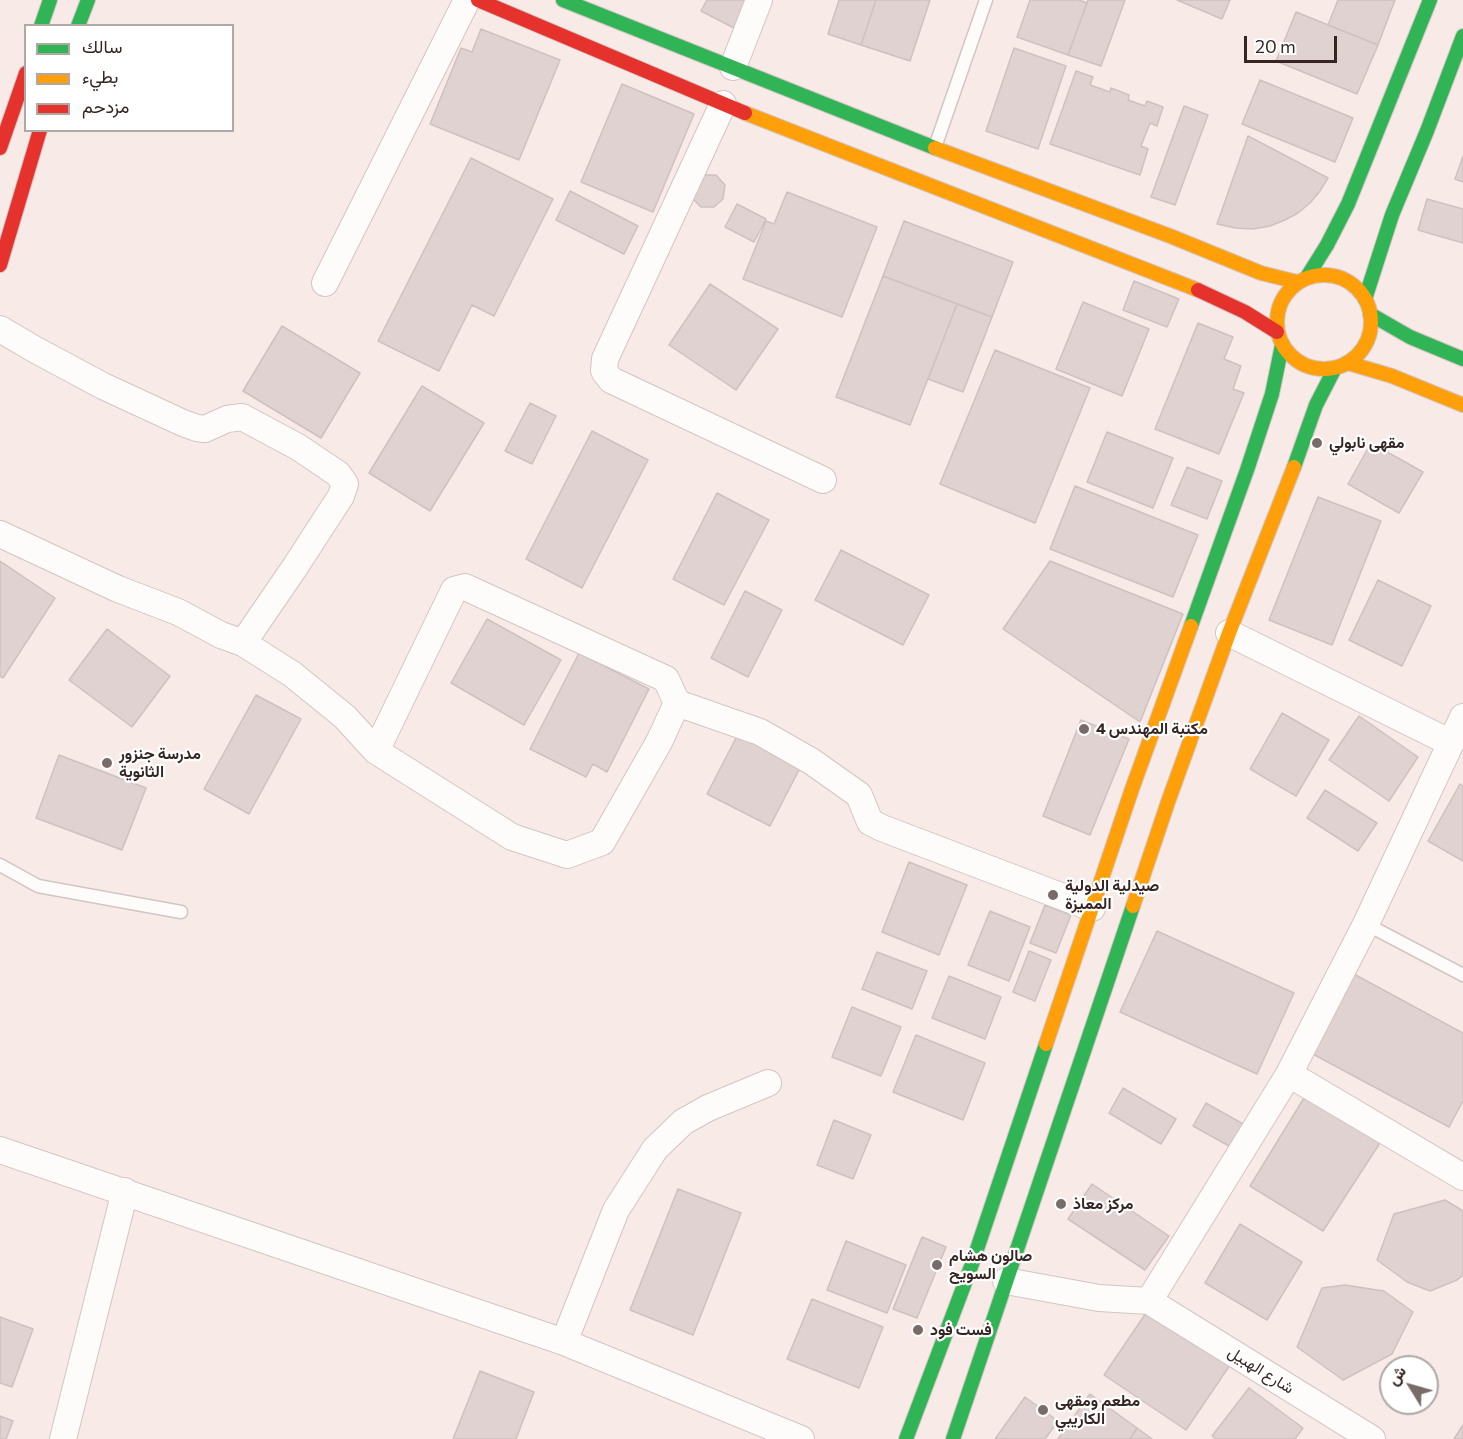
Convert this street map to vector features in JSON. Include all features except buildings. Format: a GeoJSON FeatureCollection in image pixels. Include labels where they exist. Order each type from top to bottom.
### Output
{"type":"FeatureCollection","features":[{"type":"Feature","properties":{"kind":"street"},"geometry":{"type":"LineString","coordinates":[[42,24],[50,0]]}},
{"type":"Feature","properties":{"kind":"street"},"geometry":{"type":"LineString","coordinates":[[79,24],[88,0]]}},
{"type":"Feature","properties":{"kind":"street"},"geometry":{"type":"LineString","coordinates":[[326,283],[467,0]]}},
{"type":"Feature","properties":{"kind":"street"},"geometry":{"type":"LineString","coordinates":[[477,0],[723,104],[1202,292],[1245,312],[1279,338],[1290,356],[1301,364],[1321,369],[1341,365],[1360,352],[1368,338],[1370,314],[1365,299],[1353,284],[1336,276],[1316,275],[1302,280],[1289,289],[1280,304],[1277,315],[1279,338],[1272,394],[1247,470],[1132,789],[972,1264],[906,1439]]}},
{"type":"Feature","properties":{"kind":"street"},"geometry":{"type":"LineString","coordinates":[[563,0],[935,148],[1170,236],[1261,273],[1302,280]]}},
{"type":"Feature","properties":{"kind":"street"},"geometry":{"type":"LineString","coordinates":[[733,67],[759,0]]}},
{"type":"Feature","properties":{"kind":"street"},"geometry":{"type":"LineString","coordinates":[[1302,280],[1327,245],[1348,204],[1430,0]]}},
{"type":"Feature","properties":{"kind":"street"},"geometry":{"type":"LineString","coordinates":[[1365,299],[1392,215],[1463,36]]}},
{"type":"Feature","properties":{"kind":"street"},"geometry":{"type":"LineString","coordinates":[[0,148],[24,79]]}},
{"type":"Feature","properties":{"kind":"street"},"geometry":{"type":"LineString","coordinates":[[723,104],[606,360],[604,371],[610,380],[823,480]]}},
{"type":"Feature","properties":{"kind":"street"},"geometry":{"type":"LineString","coordinates":[[0,265],[39,132]]}},
{"type":"Feature","properties":{"kind":"street"},"geometry":{"type":"LineString","coordinates":[[1370,314],[1410,337],[1463,359]]}},
{"type":"Feature","properties":{"kind":"street"},"geometry":{"type":"LineString","coordinates":[[0,329],[103,386],[197,428],[205,429],[227,419],[242,417],[298,447],[338,474],[345,484],[341,496],[243,643]]}},
{"type":"Feature","properties":{"kind":"street"},"geometry":{"type":"LineString","coordinates":[[1341,365],[1392,376],[1463,405]]}},
{"type":"Feature","properties":{"kind":"street"},"geometry":{"type":"LineString","coordinates":[[953,1439],[1168,802],[1229,633],[1316,405],[1341,365]]}},
{"type":"Feature","properties":{"kind":"street"},"geometry":{"type":"LineString","coordinates":[[0,534],[118,589],[178,612],[221,635],[243,643],[301,681],[345,717],[376,751],[512,837],[567,855],[602,842],[659,742],[678,703]]}},
{"type":"Feature","properties":{"kind":"street"},"geometry":{"type":"LineString","coordinates":[[376,751],[454,590],[465,586],[666,679],[678,703],[760,732],[811,761],[859,795],[870,822],[1092,908]]}},
{"type":"Feature","properties":{"kind":"street"},"geometry":{"type":"LineString","coordinates":[[1229,633],[1451,743]]}},
{"type":"Feature","properties":{"kind":"street"},"geometry":{"type":"LineString","coordinates":[[1006,1281],[1099,1298],[1149,1301],[1289,1074],[1366,924],[1463,717]]}},
{"type":"Feature","properties":{"kind":"street"},"geometry":{"type":"LineString","coordinates":[[1289,1074],[1463,1176]]}},
{"type":"Feature","properties":{"kind":"street"},"geometry":{"type":"LineString","coordinates":[[564,1342],[616,1210],[655,1149],[683,1122],[708,1108],[768,1083]]}},
{"type":"Feature","properties":{"kind":"street"},"geometry":{"type":"LineString","coordinates":[[0,1150],[564,1342],[801,1439]]}},
{"type":"Feature","properties":{"kind":"street"},"geometry":{"type":"LineString","coordinates":[[63,1439],[125,1191]]}},
{"type":"Feature","properties":{"kind":"street","name":"شارع الهبيل"},"geometry":{"type":"LineString","coordinates":[[1149,1301],[1372,1439]]}},
{"type":"Feature","properties":{"kind":"lane"},"geometry":{"type":"LineString","coordinates":[[935,148],[986,0]]}},
{"type":"Feature","properties":{"kind":"lane"},"geometry":{"type":"LineString","coordinates":[[0,865],[38,886],[181,912]]}},
{"type":"Feature","properties":{"kind":"lane"},"geometry":{"type":"LineString","coordinates":[[1366,924],[1463,975]]}},
{"type":"Feature","properties":{"kind":"traffic: fast"},"geometry":{"type":"LineString","coordinates":[[42,24],[50,0]]}},
{"type":"Feature","properties":{"kind":"traffic: fast"},"geometry":{"type":"LineString","coordinates":[[79,24],[88,0]]}},
{"type":"Feature","properties":{"kind":"traffic: fast"},"geometry":{"type":"LineString","coordinates":[[563,0],[935,148]]}},
{"type":"Feature","properties":{"kind":"traffic: fast"},"geometry":{"type":"LineString","coordinates":[[1307,277],[1348,204],[1430,0]]}},
{"type":"Feature","properties":{"kind":"traffic: fast"},"geometry":{"type":"LineString","coordinates":[[1365,299],[1392,215],[1463,36]]}},
{"type":"Feature","properties":{"kind":"traffic: fast"},"geometry":{"type":"LineString","coordinates":[[1370,314],[1410,337],[1463,359]]}},
{"type":"Feature","properties":{"kind":"traffic: fast"},"geometry":{"type":"LineString","coordinates":[[1191,626],[1272,394],[1282,345]]}},
{"type":"Feature","properties":{"kind":"traffic: fast"},"geometry":{"type":"LineString","coordinates":[[1294,467],[1316,405],[1335,368]]}},
{"type":"Feature","properties":{"kind":"traffic: fast"},"geometry":{"type":"LineString","coordinates":[[953,1439],[1133,906]]}},
{"type":"Feature","properties":{"kind":"traffic: fast"},"geometry":{"type":"LineString","coordinates":[[906,1439],[972,1264],[1046,1044]]}},
{"type":"Feature","properties":{"kind":"traffic: slow"},"geometry":{"type":"LineString","coordinates":[[745,113],[1198,290]]}},
{"type":"Feature","properties":{"kind":"traffic: slow"},"geometry":{"type":"LineString","coordinates":[[935,148],[1170,236],[1261,273],[1297,282]]}},
{"type":"Feature","properties":{"kind":"traffic: slow"},"geometry":{"type":"LineString","coordinates":[[1315,275],[1333,275],[1358,288],[1368,304],[1371,322],[1368,340],[1358,356],[1333,369],[1315,369],[1290,356],[1277,331],[1277,313],[1290,288],[1315,275]]}},
{"type":"Feature","properties":{"kind":"traffic: slow"},"geometry":{"type":"LineString","coordinates":[[1348,363],[1392,376],[1463,405]]}},
{"type":"Feature","properties":{"kind":"traffic: slow"},"geometry":{"type":"LineString","coordinates":[[1133,906],[1229,633],[1294,467]]}},
{"type":"Feature","properties":{"kind":"traffic: slow"},"geometry":{"type":"LineString","coordinates":[[1046,1044],[1132,789],[1191,626]]}},
{"type":"Feature","properties":{"kind":"traffic: jam"},"geometry":{"type":"LineString","coordinates":[[478,0],[745,113]]}},
{"type":"Feature","properties":{"kind":"traffic: jam"},"geometry":{"type":"LineString","coordinates":[[0,148],[24,79]]}},
{"type":"Feature","properties":{"kind":"traffic: jam"},"geometry":{"type":"LineString","coordinates":[[0,265],[39,132]]}},
{"type":"Feature","properties":{"kind":"traffic: jam"},"geometry":{"type":"LineString","coordinates":[[1198,290],[1245,312],[1277,332]]}},
{"type":"Feature","properties":{"kind":"place","name":"مقهى نابولي"},"geometry":{"type":"Point","coordinates":[1317,443]}},
{"type":"Feature","properties":{"kind":"place","name":"مكتبة المهندس 4"},"geometry":{"type":"Point","coordinates":[1084,729]}},
{"type":"Feature","properties":{"kind":"place","name":"مدرسة جنزور الثانوية"},"geometry":{"type":"Point","coordinates":[107,763]}},
{"type":"Feature","properties":{"kind":"place","name":"صيدلية الدولية المميزة"},"geometry":{"type":"Point","coordinates":[1053,895]}},
{"type":"Feature","properties":{"kind":"place","name":"مركز معاذ"},"geometry":{"type":"Point","coordinates":[1061,1204]}},
{"type":"Feature","properties":{"kind":"place","name":"صالون هشام السويح"},"geometry":{"type":"Point","coordinates":[937,1265]}},
{"type":"Feature","properties":{"kind":"place","name":"فست فود"},"geometry":{"type":"Point","coordinates":[918,1330]}},
{"type":"Feature","properties":{"kind":"place","name":"مطعم ومقهى الكاريبي"},"geometry":{"type":"Point","coordinates":[1043,1410]}}]}
